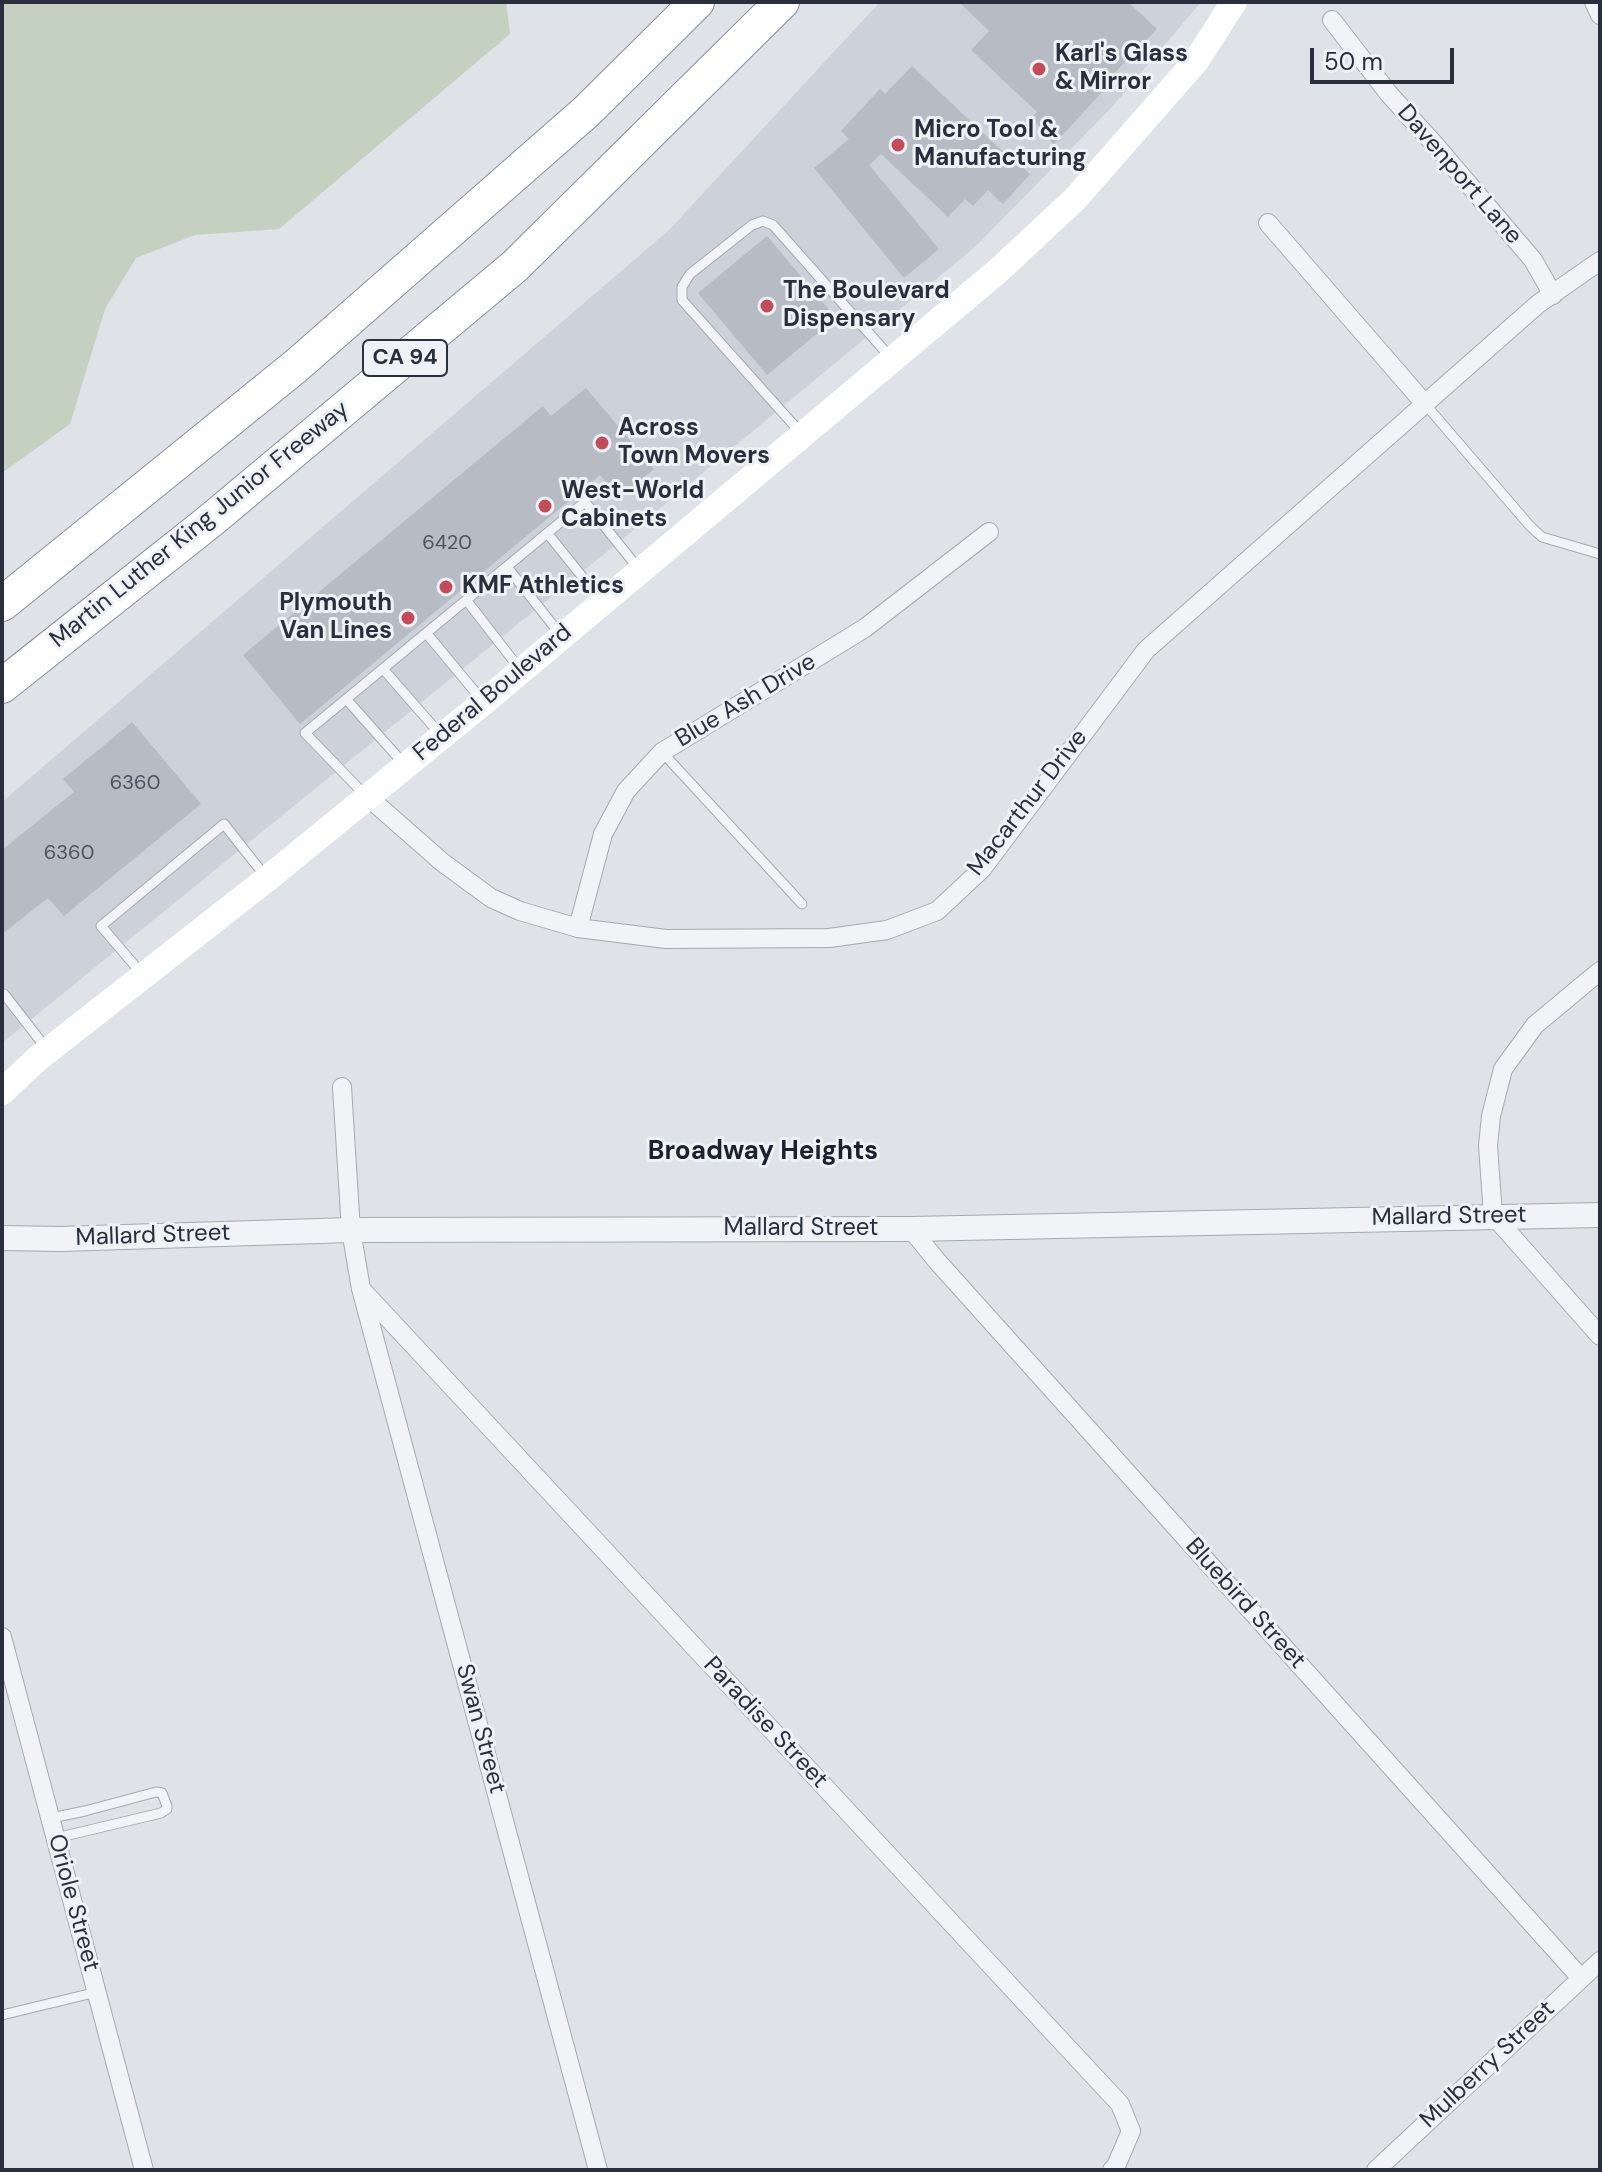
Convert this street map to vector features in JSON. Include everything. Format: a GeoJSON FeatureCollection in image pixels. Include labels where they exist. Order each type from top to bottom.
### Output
{"type":"FeatureCollection","features":[{"type":"Feature","properties":{"kind":"highway","name":"CA 94"},"geometry":{"type":"LineString","coordinates":[[2,604],[308,356],[587,111],[697,2]]}},
{"type":"Feature","properties":{"kind":"highway","name":"Martin Luther King Junior Freeway"},"geometry":{"type":"LineString","coordinates":[[2,686],[210,521],[515,266],[782,2]]}},
{"type":"Feature","properties":{"kind":"main road","name":"Federal Boulevard"},"geometry":{"type":"LineString","coordinates":[[2,1092],[48,1051],[267,879],[484,702],[999,270],[1076,198],[1196,61],[1234,2]]}},
{"type":"Feature","properties":{"kind":"street"},"geometry":{"type":"LineString","coordinates":[[1594,2],[1600,15]]}},
{"type":"Feature","properties":{"kind":"street","name":"Davenport Lane"},"geometry":{"type":"LineString","coordinates":[[1332,20],[1389,94],[1533,260],[1553,295]]}},
{"type":"Feature","properties":{"kind":"street"},"geometry":{"type":"LineString","coordinates":[[1268,223],[1425,404]]}},
{"type":"Feature","properties":{"kind":"street","name":"Macarthur Drive"},"geometry":{"type":"LineString","coordinates":[[368,797],[442,862],[491,898],[520,911],[578,928],[666,939],[829,938],[887,930],[937,911],[982,869],[1146,650],[1538,304],[1600,261]]}},
{"type":"Feature","properties":{"kind":"street","name":"Blue Ash Drive"},"geometry":{"type":"LineString","coordinates":[[578,928],[603,834],[626,791],[662,752],[865,628],[989,532]]}},
{"type":"Feature","properties":{"kind":"street"},"geometry":{"type":"LineString","coordinates":[[1600,971],[1535,1025],[1503,1069],[1491,1116],[1488,1146],[1493,1215],[1600,1336]]}},
{"type":"Feature","properties":{"kind":"street","name":"Swan Street"},"geometry":{"type":"LineString","coordinates":[[342,1087],[351,1230],[361,1289],[598,2170]]}},
{"type":"Feature","properties":{"kind":"street","name":"Mallard Street"},"geometry":{"type":"LineString","coordinates":[[2,1238],[351,1230],[911,1229],[1600,1215]]}},
{"type":"Feature","properties":{"kind":"street","name":"Bluebird Street"},"geometry":{"type":"LineString","coordinates":[[911,1229],[1580,1977]]}},
{"type":"Feature","properties":{"kind":"street","name":"Paradise Street"},"geometry":{"type":"LineString","coordinates":[[361,1289],[1120,2104],[1131,2131],[1112,2170]]}},
{"type":"Feature","properties":{"kind":"street","name":"Oriole Street"},"geometry":{"type":"LineString","coordinates":[[2,1637],[144,2170]]}},
{"type":"Feature","properties":{"kind":"street","name":"Mulberry Street"},"geometry":{"type":"LineString","coordinates":[[1376,2170],[1600,1961]]}},
{"type":"Feature","properties":{"kind":"lane"},"geometry":{"type":"LineString","coordinates":[[802,435],[682,300],[682,287],[690,274],[752,225],[763,221],[773,225],[892,359]]}},
{"type":"Feature","properties":{"kind":"lane"},"geometry":{"type":"LineString","coordinates":[[1425,404],[1542,537],[1600,554]]}},
{"type":"Feature","properties":{"kind":"lane"},"geometry":{"type":"LineString","coordinates":[[368,797],[305,733],[585,502],[640,569]]}},
{"type":"Feature","properties":{"kind":"lane"},"geometry":{"type":"LineString","coordinates":[[548,534],[603,602]]}},
{"type":"Feature","properties":{"kind":"lane"},"geometry":{"type":"LineString","coordinates":[[507,567],[562,636]]}},
{"type":"Feature","properties":{"kind":"lane"},"geometry":{"type":"LineString","coordinates":[[467,601],[521,671]]}},
{"type":"Feature","properties":{"kind":"lane"},"geometry":{"type":"LineString","coordinates":[[427,634],[484,702]]}},
{"type":"Feature","properties":{"kind":"lane"},"geometry":{"type":"LineString","coordinates":[[384,670],[441,736]]}},
{"type":"Feature","properties":{"kind":"lane"},"geometry":{"type":"LineString","coordinates":[[347,700],[405,766]]}},
{"type":"Feature","properties":{"kind":"lane"},"geometry":{"type":"LineString","coordinates":[[662,752],[802,904]]}},
{"type":"Feature","properties":{"kind":"lane"},"geometry":{"type":"LineString","coordinates":[[143,976],[101,926],[224,824],[267,879]]}},
{"type":"Feature","properties":{"kind":"lane"},"geometry":{"type":"LineString","coordinates":[[2,996],[4,994],[48,1051]]}},
{"type":"Feature","properties":{"kind":"lane"},"geometry":{"type":"LineString","coordinates":[[51,1818],[156,1792],[162,1793],[167,1806],[161,1813],[56,1838]]}},
{"type":"Feature","properties":{"kind":"lane"},"geometry":{"type":"LineString","coordinates":[[2,2015],[97,1992]]}},
{"type":"Feature","properties":{"kind":"shaded area"},"geometry":{"type":"Polygon","coordinates":[[[880,2],[1201,2],[1112,107],[975,247],[646,520],[2,1043],[2,802],[668,231],[880,2]]]}},
{"type":"Feature","properties":{"kind":"green space"},"geometry":{"type":"Polygon","coordinates":[[[2,2],[506,2],[510,34],[279,229],[195,235],[136,258],[105,309],[70,424],[2,473],[2,2]]]}},
{"type":"Feature","properties":{"kind":"building"},"geometry":{"type":"Polygon","coordinates":[[[959,2],[1128,2],[1157,29],[1104,84],[1107,87],[1054,144],[1031,118],[1037,112],[971,50],[989,31],[959,2]]]}},
{"type":"Feature","properties":{"kind":"building"},"geometry":{"type":"Polygon","coordinates":[[[912,66],[1030,174],[1003,204],[988,190],[973,206],[965,199],[948,217],[881,154],[869,165],[939,249],[904,278],[814,168],[849,139],[841,131],[880,89],[885,94],[912,66]]]}},
{"type":"Feature","properties":{"kind":"building","name":"The Boulevard Dispensary"},"geometry":{"type":"Polygon","coordinates":[[[767,236],[836,318],[767,375],[698,293],[767,236]]]}},
{"type":"Feature","properties":{"kind":"building"},"geometry":{"type":"Polygon","coordinates":[[[586,388],[654,469],[619,498],[600,475],[300,724],[243,655],[543,406],[551,416],[586,388]]]}},
{"type":"Feature","properties":{"kind":"building"},"geometry":{"type":"Polygon","coordinates":[[[132,722],[201,804],[64,916],[48,898],[2,934],[2,850],[74,792],[63,779],[132,722]]]}},
{"type":"Feature","properties":{"kind":"place","name":"Karl's Glass & Mirror"},"geometry":{"type":"Point","coordinates":[1039,69]}},
{"type":"Feature","properties":{"kind":"place","name":"Micro Tool & Manufacturing"},"geometry":{"type":"Point","coordinates":[898,145]}},
{"type":"Feature","properties":{"kind":"place","name":"The Boulevard Dispensary"},"geometry":{"type":"Point","coordinates":[767,306]}},
{"type":"Feature","properties":{"kind":"place","name":"Across Town Movers"},"geometry":{"type":"Point","coordinates":[602,443]}},
{"type":"Feature","properties":{"kind":"place","name":"West-World Cabinets"},"geometry":{"type":"Point","coordinates":[545,506]}},
{"type":"Feature","properties":{"kind":"place","name":"KMF Athletics"},"geometry":{"type":"Point","coordinates":[446,587]}},
{"type":"Feature","properties":{"kind":"place","name":"Plymouth Van Lines"},"geometry":{"type":"Point","coordinates":[408,618]}},
{"type":"Feature","properties":{"kind":"district","name":"Broadway Heights"},"geometry":{"type":"Point","coordinates":[763,1152]}}]}
